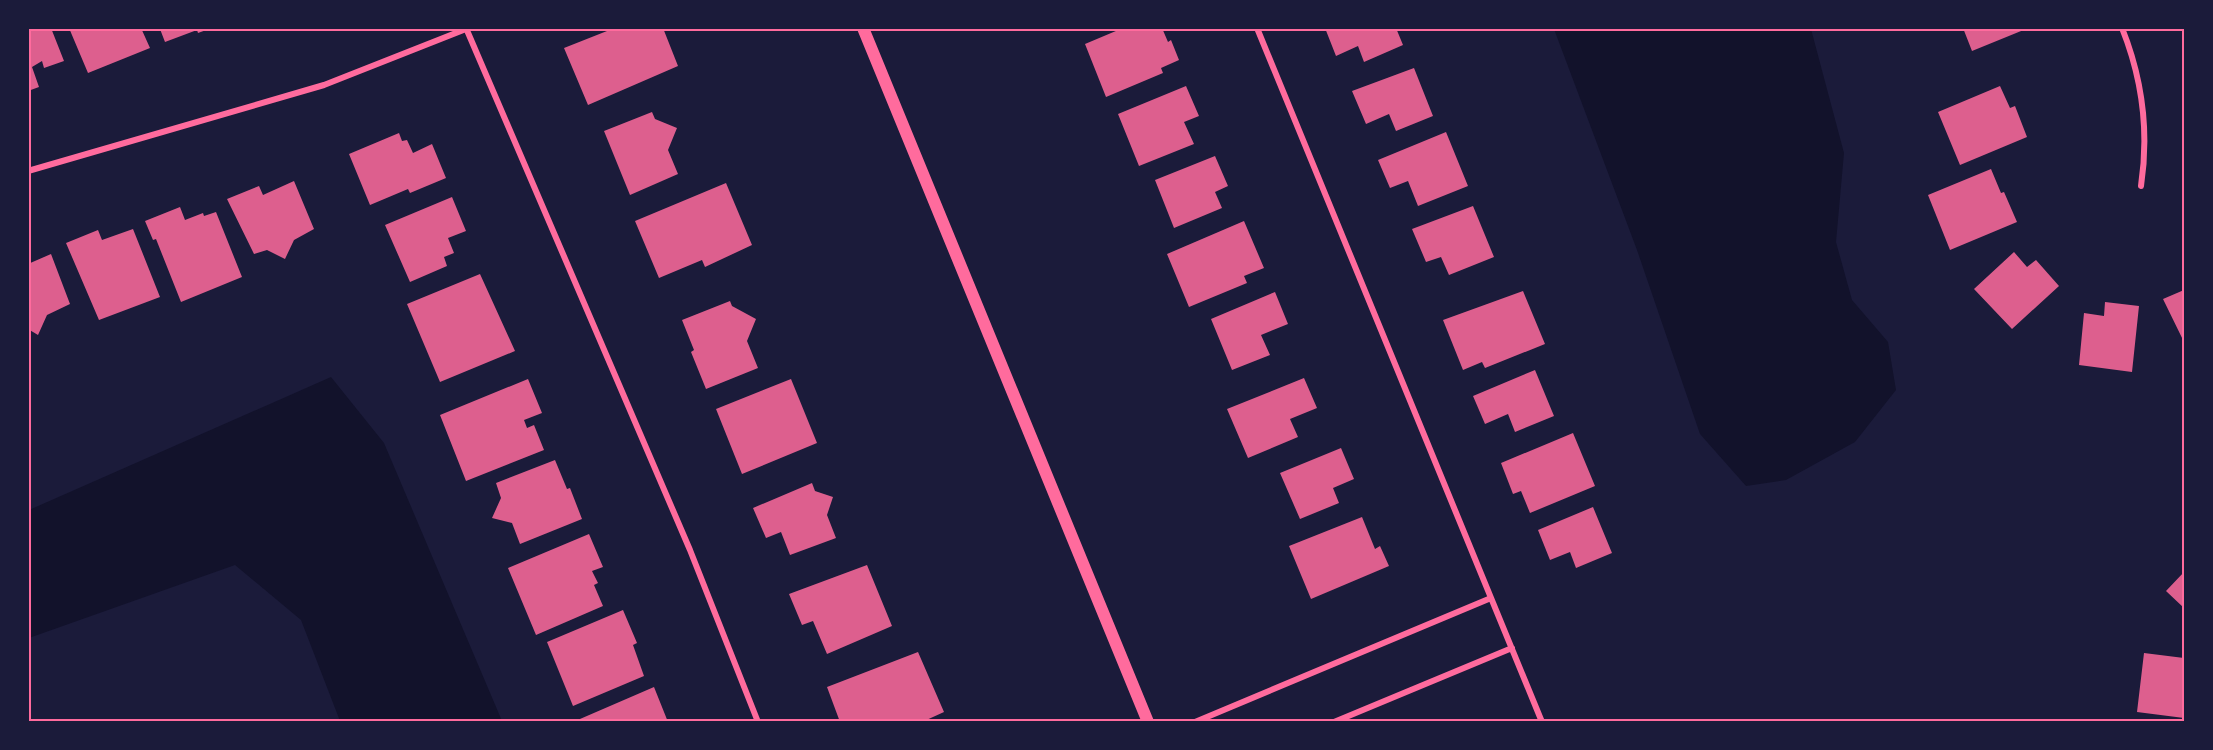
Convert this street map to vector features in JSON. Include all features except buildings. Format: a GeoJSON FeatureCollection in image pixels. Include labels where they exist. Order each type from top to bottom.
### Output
{"type":"FeatureCollection","features":[{"type":"Feature","properties":{"kind":"main road"},"geometry":{"type":"LineString","coordinates":[[863,28],[1148,722]]}},
{"type":"Feature","properties":{"kind":"street"},"geometry":{"type":"LineString","coordinates":[[1257,28],[1542,722]]}},
{"type":"Feature","properties":{"kind":"street"},"geometry":{"type":"LineString","coordinates":[[2122,28],[2134,63],[2142,101],[2144,132],[2141,186]]}},
{"type":"Feature","properties":{"kind":"street"},"geometry":{"type":"LineString","coordinates":[[28,171],[324,85],[466,29],[690,549],[759,722]]}},
{"type":"Feature","properties":{"kind":"street"},"geometry":{"type":"LineString","coordinates":[[1195,722],[1491,598]]}},
{"type":"Feature","properties":{"kind":"street"},"geometry":{"type":"LineString","coordinates":[[1334,722],[1512,648]]}},
{"type":"Feature","properties":{"kind":"shaded area"},"geometry":{"type":"Polygon","coordinates":[[[1554,29],[1811,29],[1844,153],[1836,242],[1852,300],[1888,342],[1896,390],[1855,442],[1786,480],[1746,486],[1700,434],[1637,250],[1554,29]]]}},
{"type":"Feature","properties":{"kind":"shaded area"},"geometry":{"type":"Polygon","coordinates":[[[331,377],[384,443],[502,721],[340,721],[301,620],[235,565],[29,638],[29,510],[331,377]]]}}]}
